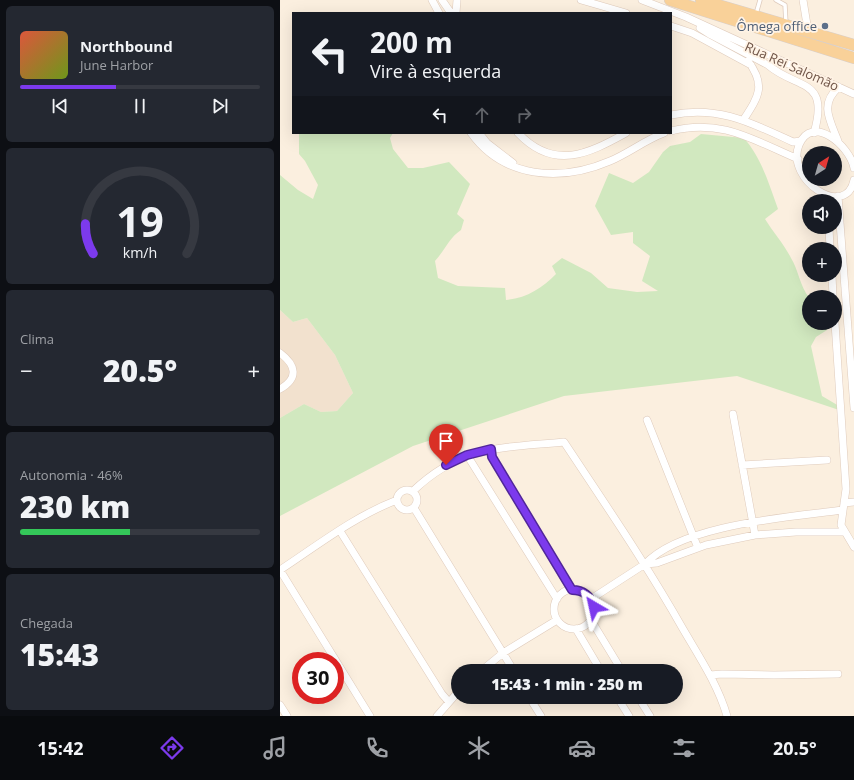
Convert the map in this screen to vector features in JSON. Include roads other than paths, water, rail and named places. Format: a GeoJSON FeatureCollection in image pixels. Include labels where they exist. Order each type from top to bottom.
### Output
{"type":"FeatureCollection","features":[{"type":"Feature","properties":{"kind":"main road"},"geometry":{"type":"LineString","coordinates":[[670,0],[854,58]]}},
{"type":"Feature","properties":{"kind":"main road"},"geometry":{"type":"LineString","coordinates":[[701,0],[854,45]]}},
{"type":"Feature","properties":{"kind":"street"},"geometry":{"type":"LineString","coordinates":[[432,0],[438,12]]}},
{"type":"Feature","properties":{"kind":"street"},"geometry":{"type":"LineString","coordinates":[[442,0],[450,12]]}},
{"type":"Feature","properties":{"kind":"street"},"geometry":{"type":"LineString","coordinates":[[456,12],[457,0]]}},
{"type":"Feature","properties":{"kind":"street"},"geometry":{"type":"LineString","coordinates":[[581,0],[623,12]]}},
{"type":"Feature","properties":{"kind":"street","name":"Rua Rei Salomão"},"geometry":{"type":"LineString","coordinates":[[642,0],[671,12]]}},
{"type":"Feature","properties":{"kind":"street"},"geometry":{"type":"LineString","coordinates":[[803,0],[808,31]]}},
{"type":"Feature","properties":{"kind":"street","name":"Rua Rei Salomão"},"geometry":{"type":"LineString","coordinates":[[672,12],[854,94]]}},
{"type":"Feature","properties":{"kind":"street"},"geometry":{"type":"LineString","coordinates":[[686,18],[711,35],[768,65],[775,71],[810,87],[816,98],[819,118],[814,133]]}},
{"type":"Feature","properties":{"kind":"street"},"geometry":{"type":"LineString","coordinates":[[672,26],[692,33],[751,65]]}},
{"type":"Feature","properties":{"kind":"street"},"geometry":{"type":"LineString","coordinates":[[742,52],[755,71],[760,87],[758,97],[744,119]]}},
{"type":"Feature","properties":{"kind":"street"},"geometry":{"type":"LineString","coordinates":[[839,87],[829,97],[827,106],[830,120],[838,141],[852,158],[854,168]]}},
{"type":"Feature","properties":{"kind":"street"},"geometry":{"type":"LineString","coordinates":[[672,115],[705,112],[744,119],[793,142],[801,142]]}},
{"type":"Feature","properties":{"kind":"street"},"geometry":{"type":"LineString","coordinates":[[672,131],[698,127],[729,130],[749,136],[798,159]]}},
{"type":"Feature","properties":{"kind":"street"},"geometry":{"type":"LineString","coordinates":[[821,194],[809,184],[801,172],[798,159],[801,142],[814,133],[826,134],[838,141]]}},
{"type":"Feature","properties":{"kind":"street"},"geometry":{"type":"LineString","coordinates":[[472,134],[493,156],[509,165],[526,172],[553,174],[586,169],[616,158],[649,139],[662,134]]}},
{"type":"Feature","properties":{"kind":"street"},"geometry":{"type":"LineString","coordinates":[[481,134],[484,140],[498,153],[526,172]]}},
{"type":"Feature","properties":{"kind":"street"},"geometry":{"type":"LineString","coordinates":[[519,134],[540,149],[556,154],[572,155],[595,150],[624,134]]}},
{"type":"Feature","properties":{"kind":"street"},"geometry":{"type":"LineString","coordinates":[[842,194],[847,192],[854,182]]}},
{"type":"Feature","properties":{"kind":"street"},"geometry":{"type":"LineString","coordinates":[[841,234],[854,408]]}},
{"type":"Feature","properties":{"kind":"street"},"geometry":{"type":"LineString","coordinates":[[835,330],[846,489],[841,521],[854,547]]}},
{"type":"Feature","properties":{"kind":"street"},"geometry":{"type":"LineString","coordinates":[[280,353],[291,363],[293,374],[289,384],[280,389]]}},
{"type":"Feature","properties":{"kind":"street"},"geometry":{"type":"LineString","coordinates":[[732,414],[755,535]]}},
{"type":"Feature","properties":{"kind":"street"},"geometry":{"type":"LineString","coordinates":[[647,420],[695,537],[698,548]]}},
{"type":"Feature","properties":{"kind":"street"},"geometry":{"type":"LineString","coordinates":[[414,508],[405,510],[399,506],[397,500],[399,494],[404,490],[413,491],[436,471],[467,455],[491,449],[564,442],[645,564],[710,676],[723,701],[727,716]]}},
{"type":"Feature","properties":{"kind":"street"},"geometry":{"type":"LineString","coordinates":[[491,449],[492,457],[572,590]]}},
{"type":"Feature","properties":{"kind":"street"},"geometry":{"type":"LineString","coordinates":[[467,455],[557,599]]}},
{"type":"Feature","properties":{"kind":"street"},"geometry":{"type":"LineString","coordinates":[[742,465],[827,460]]}},
{"type":"Feature","properties":{"kind":"street"},"geometry":{"type":"LineString","coordinates":[[413,491],[418,499],[414,508]]}},
{"type":"Feature","properties":{"kind":"street"},"geometry":{"type":"LineString","coordinates":[[370,716],[280,570],[340,531],[397,500]]}},
{"type":"Feature","properties":{"kind":"street"},"geometry":{"type":"LineString","coordinates":[[591,599],[645,564],[652,556],[695,537],[717,529],[843,507],[854,502]]}},
{"type":"Feature","properties":{"kind":"street"},"geometry":{"type":"LineString","coordinates":[[414,508],[510,664]]}},
{"type":"Feature","properties":{"kind":"street"},"geometry":{"type":"LineString","coordinates":[[340,531],[442,694],[449,702],[437,716]]}},
{"type":"Feature","properties":{"kind":"street"},"geometry":{"type":"LineString","coordinates":[[645,564],[657,563],[698,548],[755,535],[796,532],[849,537]]}},
{"type":"Feature","properties":{"kind":"street"},"geometry":{"type":"LineString","coordinates":[[572,590],[580,590],[591,599],[594,607],[591,620],[585,626],[576,629],[567,628],[557,620],[554,607],[557,599],[563,592],[572,590]]}},
{"type":"Feature","properties":{"kind":"street"},"geometry":{"type":"LineString","coordinates":[[490,664],[503,653],[557,620]]}},
{"type":"Feature","properties":{"kind":"street"},"geometry":{"type":"LineString","coordinates":[[591,620],[618,664]]}},
{"type":"Feature","properties":{"kind":"street"},"geometry":{"type":"LineString","coordinates":[[576,629],[597,664]]}},
{"type":"Feature","properties":{"kind":"street"},"geometry":{"type":"LineString","coordinates":[[710,676],[722,674],[774,676],[838,674]]}},
{"type":"Feature","properties":{"kind":"street"},"geometry":{"type":"LineString","coordinates":[[534,704],[541,716]]}},
{"type":"Feature","properties":{"kind":"street"},"geometry":{"type":"LineString","coordinates":[[621,704],[629,716]]}},
{"type":"Feature","properties":{"kind":"street"},"geometry":{"type":"LineString","coordinates":[[642,704],[650,716]]}},
{"type":"Feature","properties":{"kind":"street"},"geometry":{"type":"LineString","coordinates":[[280,705],[287,716]]}},
{"type":"Feature","properties":{"kind":"lane"},"geometry":{"type":"LineString","coordinates":[[756,16],[760,0]]}},
{"type":"Feature","properties":{"kind":"lane"},"geometry":{"type":"LineString","coordinates":[[776,0],[785,5],[786,25]]}},
{"type":"Feature","properties":{"kind":"place","name":"Ômega office"},"geometry":{"type":"Point","coordinates":[825,26]}}]}
